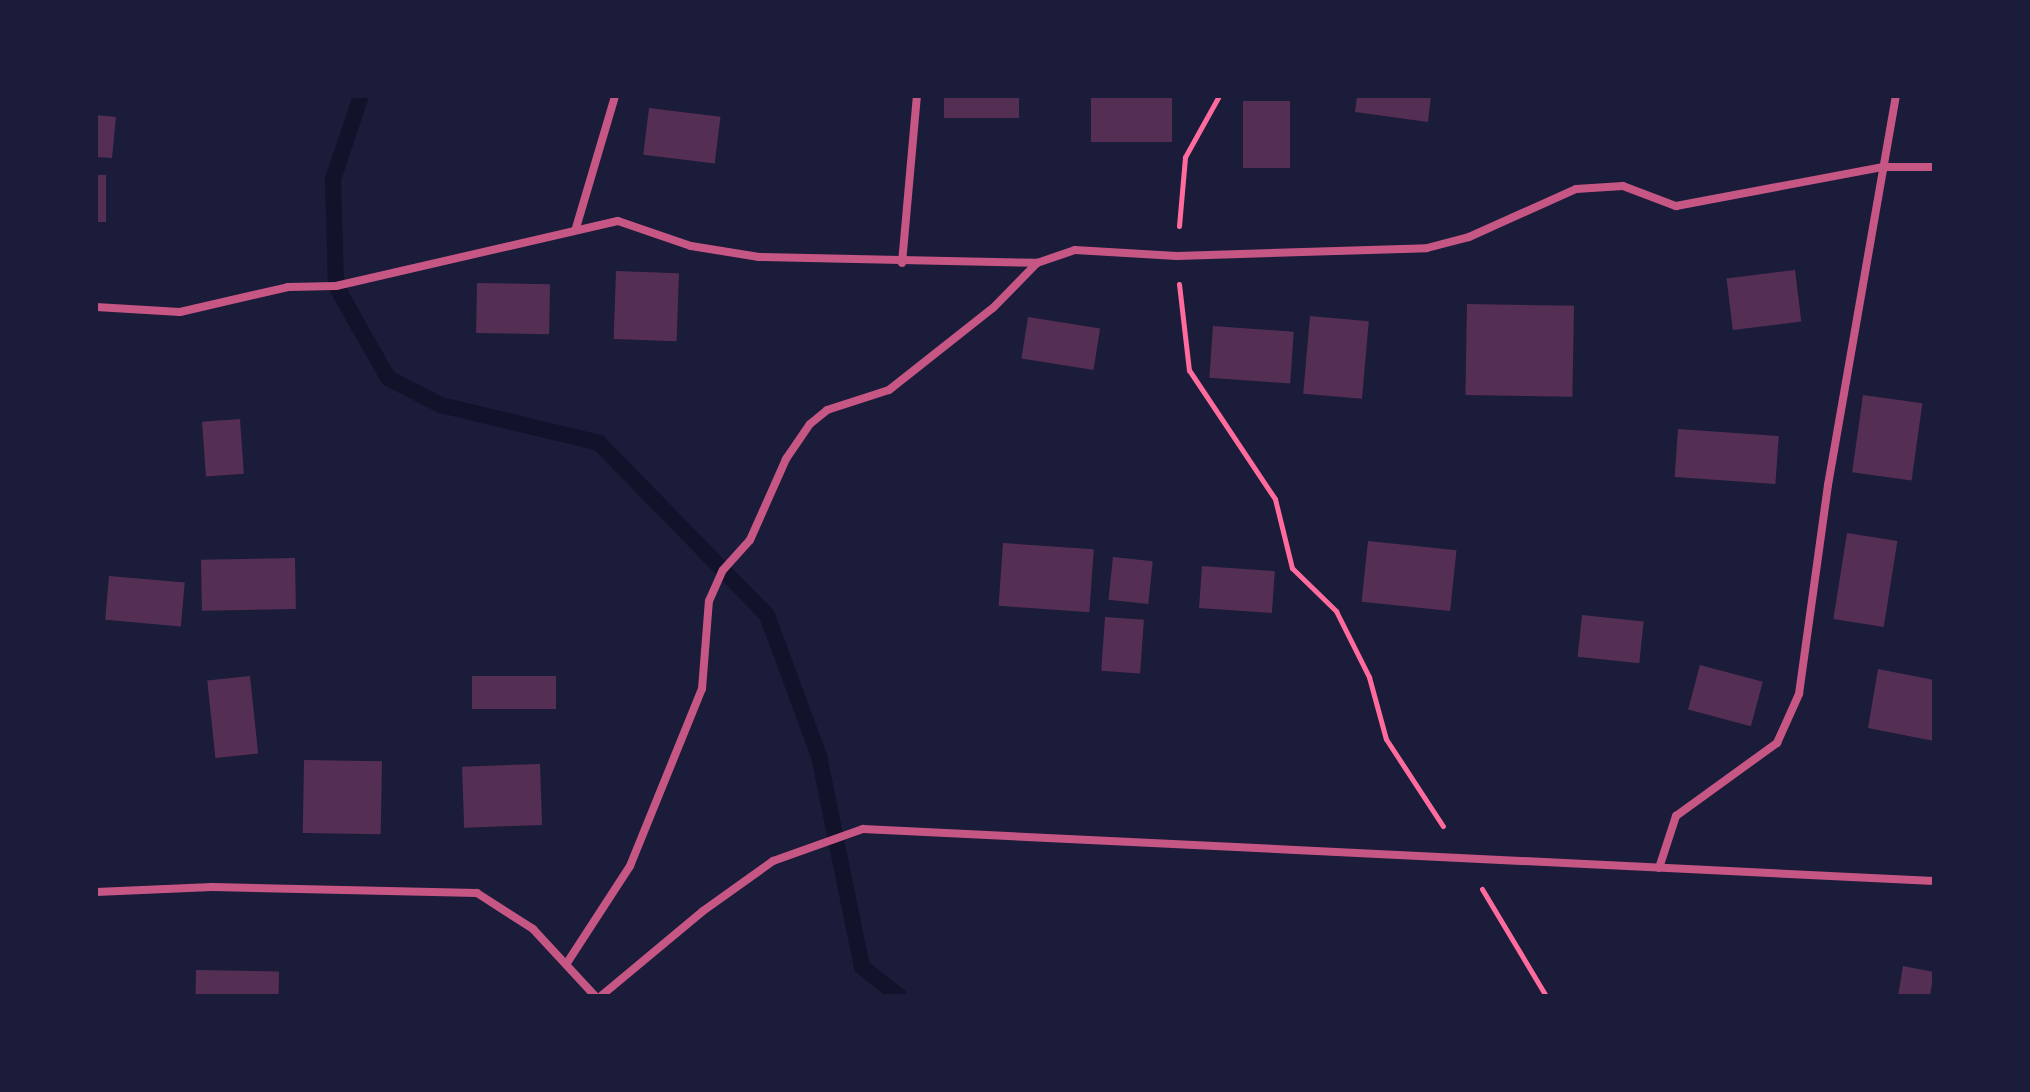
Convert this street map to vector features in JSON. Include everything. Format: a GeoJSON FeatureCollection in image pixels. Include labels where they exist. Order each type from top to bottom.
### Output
{"type":"FeatureCollection","features":[{"type":"Feature","properties":{"kind":"street"},"geometry":{"type":"LineString","coordinates":[[576,228],[615,96]]}},
{"type":"Feature","properties":{"kind":"street"},"geometry":{"type":"LineString","coordinates":[[902,263],[917,96]]}},
{"type":"Feature","properties":{"kind":"street"},"geometry":{"type":"LineString","coordinates":[[1659,868],[1676,816],[1777,743],[1799,694],[1828,485],[1896,96]]}},
{"type":"Feature","properties":{"kind":"street"},"geometry":{"type":"LineString","coordinates":[[96,307],[180,312],[288,287],[336,286],[398,275],[576,228],[618,221],[691,246],[759,257],[902,263],[1037,263],[1075,250],[1177,256],[1427,248],[1469,237],[1576,189],[1623,186],[1676,206],[1883,167],[1934,167]]}},
{"type":"Feature","properties":{"kind":"street"},"geometry":{"type":"LineString","coordinates":[[567,963],[630,866],[702,689],[709,601],[718,580],[750,540],[786,459],[810,424],[827,410],[889,390],[993,308],[1037,263]]}},
{"type":"Feature","properties":{"kind":"street"},"geometry":{"type":"LineString","coordinates":[[96,892],[227,887],[477,893],[533,929],[598,996],[703,911],[773,861],[863,829],[1934,881]]}},
{"type":"Feature","properties":{"kind":"path"},"geometry":{"type":"LineString","coordinates":[[1219,96],[1185,157],[1177,256],[1189,370],[1275,499],[1292,568],[1336,611],[1369,677],[1386,739],[1546,996]]}},
{"type":"Feature","properties":{"kind":"building"},"geometry":{"type":"Polygon","coordinates":[[[944,96],[1019,96],[1019,118],[944,118],[944,96]]]}},
{"type":"Feature","properties":{"kind":"building"},"geometry":{"type":"Polygon","coordinates":[[[1091,96],[1172,96],[1172,142],[1091,142],[1091,96]]]}},
{"type":"Feature","properties":{"kind":"building"},"geometry":{"type":"Polygon","coordinates":[[[1357,96],[1431,96],[1428,122],[1355,112],[1357,96]]]}},
{"type":"Feature","properties":{"kind":"building"},"geometry":{"type":"Polygon","coordinates":[[[1243,101],[1290,101],[1290,168],[1243,168],[1243,101]]]}},
{"type":"Feature","properties":{"kind":"building"},"geometry":{"type":"Polygon","coordinates":[[[649,108],[720,117],[715,163],[643,155],[649,108]]]}},
{"type":"Feature","properties":{"kind":"building"},"geometry":{"type":"Polygon","coordinates":[[[96,115],[116,117],[112,158],[96,157],[96,115]]]}},
{"type":"Feature","properties":{"kind":"building"},"geometry":{"type":"Polygon","coordinates":[[[96,175],[106,175],[106,222],[96,222],[96,175]]]}},
{"type":"Feature","properties":{"kind":"building"},"geometry":{"type":"Polygon","coordinates":[[[1795,270],[1801,322],[1733,330],[1727,278],[1795,270]]]}},
{"type":"Feature","properties":{"kind":"building"},"geometry":{"type":"Polygon","coordinates":[[[616,271],[679,273],[677,341],[614,339],[616,271]]]}},
{"type":"Feature","properties":{"kind":"building"},"geometry":{"type":"Polygon","coordinates":[[[477,283],[550,284],[549,334],[476,333],[477,283]]]}},
{"type":"Feature","properties":{"kind":"building"},"geometry":{"type":"Polygon","coordinates":[[[1467,304],[1574,306],[1572,397],[1465,395],[1467,304]]]}},
{"type":"Feature","properties":{"kind":"building"},"geometry":{"type":"Polygon","coordinates":[[[1310,316],[1369,321],[1362,399],[1303,394],[1310,316]]]}},
{"type":"Feature","properties":{"kind":"building"},"geometry":{"type":"Polygon","coordinates":[[[1028,317],[1100,328],[1094,370],[1021,358],[1028,317]]]}},
{"type":"Feature","properties":{"kind":"building"},"geometry":{"type":"Polygon","coordinates":[[[1213,326],[1294,332],[1290,384],[1209,378],[1213,326]]]}},
{"type":"Feature","properties":{"kind":"building"},"geometry":{"type":"Polygon","coordinates":[[[1863,395],[1922,403],[1912,481],[1852,472],[1863,395]]]}},
{"type":"Feature","properties":{"kind":"building"},"geometry":{"type":"Polygon","coordinates":[[[240,419],[244,474],[206,477],[202,422],[240,419]]]}},
{"type":"Feature","properties":{"kind":"building"},"geometry":{"type":"Polygon","coordinates":[[[1678,429],[1779,436],[1775,484],[1675,477],[1678,429]]]}},
{"type":"Feature","properties":{"kind":"building"},"geometry":{"type":"Polygon","coordinates":[[[1847,533],[1897,541],[1884,627],[1833,619],[1847,533]]]}},
{"type":"Feature","properties":{"kind":"building"},"geometry":{"type":"Polygon","coordinates":[[[1368,541],[1457,550],[1450,611],[1362,602],[1368,541]]]}},
{"type":"Feature","properties":{"kind":"building"},"geometry":{"type":"Polygon","coordinates":[[[1003,543],[1094,549],[1089,612],[999,606],[1003,543]]]}},
{"type":"Feature","properties":{"kind":"building"},"geometry":{"type":"Polygon","coordinates":[[[1113,557],[1153,561],[1148,604],[1109,600],[1113,557]]]}},
{"type":"Feature","properties":{"kind":"building"},"geometry":{"type":"Polygon","coordinates":[[[295,558],[296,609],[202,611],[201,560],[295,558]]]}},
{"type":"Feature","properties":{"kind":"building"},"geometry":{"type":"Polygon","coordinates":[[[1202,566],[1275,571],[1272,613],[1199,608],[1202,566]]]}},
{"type":"Feature","properties":{"kind":"building"},"geometry":{"type":"Polygon","coordinates":[[[109,576],[185,583],[181,626],[105,620],[109,576]]]}},
{"type":"Feature","properties":{"kind":"building"},"geometry":{"type":"Polygon","coordinates":[[[1582,615],[1644,621],[1639,663],[1578,657],[1582,615]]]}},
{"type":"Feature","properties":{"kind":"building"},"geometry":{"type":"Polygon","coordinates":[[[1105,617],[1144,620],[1140,674],[1101,671],[1105,617]]]}},
{"type":"Feature","properties":{"kind":"building"},"geometry":{"type":"Polygon","coordinates":[[[1700,665],[1763,682],[1751,726],[1688,709],[1700,665]]]}},
{"type":"Feature","properties":{"kind":"building"},"geometry":{"type":"Polygon","coordinates":[[[1878,669],[1934,680],[1934,741],[1868,728],[1878,669]]]}},
{"type":"Feature","properties":{"kind":"building"},"geometry":{"type":"Polygon","coordinates":[[[250,676],[258,754],[215,758],[207,680],[250,676]]]}},
{"type":"Feature","properties":{"kind":"building"},"geometry":{"type":"Polygon","coordinates":[[[472,676],[556,676],[556,709],[472,709],[472,676]]]}},
{"type":"Feature","properties":{"kind":"building"},"geometry":{"type":"Polygon","coordinates":[[[304,760],[382,761],[381,834],[303,833],[304,760]]]}},
{"type":"Feature","properties":{"kind":"building"},"geometry":{"type":"Polygon","coordinates":[[[540,764],[542,825],[464,828],[462,767],[540,764]]]}},
{"type":"Feature","properties":{"kind":"building"},"geometry":{"type":"Polygon","coordinates":[[[1903,966],[1934,972],[1930,996],[1898,996],[1903,966]]]}},
{"type":"Feature","properties":{"kind":"building"},"geometry":{"type":"Polygon","coordinates":[[[196,970],[279,971],[279,996],[196,996],[196,970]]]}},
{"type":"Feature","properties":{"kind":"waterway"},"geometry":{"type":"LineString","coordinates":[[361,96],[333,179],[336,286],[388,378],[441,405],[599,443],[767,615],[819,756],[862,967],[899,996]]}}]}
